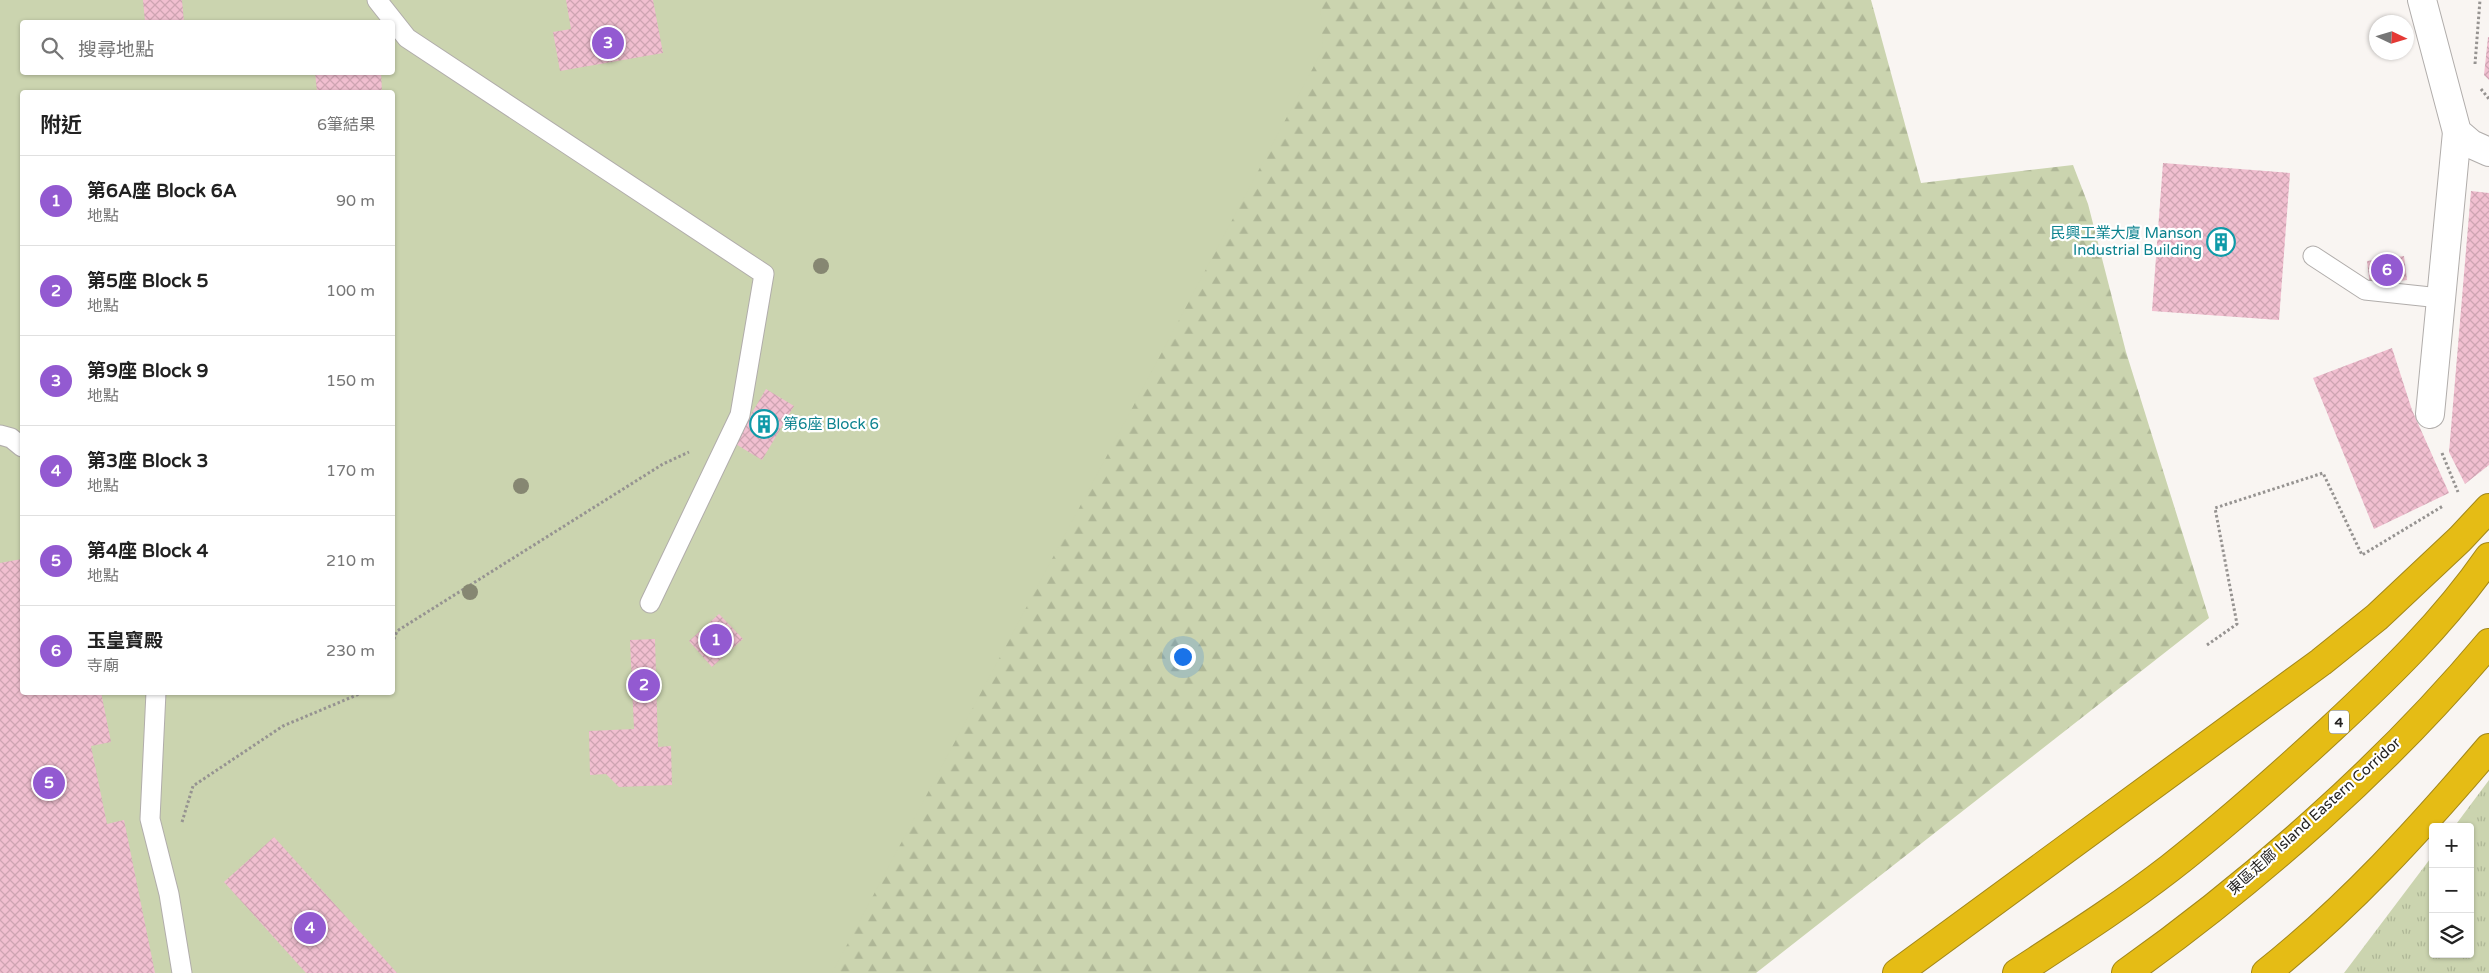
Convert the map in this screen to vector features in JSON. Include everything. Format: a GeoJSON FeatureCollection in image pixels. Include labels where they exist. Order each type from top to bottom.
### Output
{"type":"FeatureCollection","features":[{"type":"Feature","properties":{"kind":"highway"},"geometry":{"type":"LineString","coordinates":[[1896,973],[2321,662],[2377,617],[2489,508]]}},
{"type":"Feature","properties":{"kind":"highway","name":"4"},"geometry":{"type":"LineString","coordinates":[[2017,973],[2094,922],[2170,868],[2293,764],[2382,682],[2434,628],[2489,557]]}},
{"type":"Feature","properties":{"kind":"highway","name":"東區走廊 Island Eastern Corridor"},"geometry":{"type":"LineString","coordinates":[[2126,973],[2267,862],[2380,759],[2426,714],[2489,643]]}},
{"type":"Feature","properties":{"kind":"highway"},"geometry":{"type":"LineString","coordinates":[[2266,973],[2342,908],[2419,830],[2489,748]]}},
{"type":"Feature","properties":{"kind":"street"},"geometry":{"type":"LineString","coordinates":[[2422,0],[2457,132],[2430,414]]}},
{"type":"Feature","properties":{"kind":"street"},"geometry":{"type":"LineString","coordinates":[[2457,132],[2471,144],[2489,152]]}},
{"type":"Feature","properties":{"kind":"lane"},"geometry":{"type":"LineString","coordinates":[[377,0],[393,20]]}},
{"type":"Feature","properties":{"kind":"lane"},"geometry":{"type":"LineString","coordinates":[[395,23],[407,38],[764,274],[740,416],[650,602]]}},
{"type":"Feature","properties":{"kind":"lane"},"geometry":{"type":"LineString","coordinates":[[2313,256],[2365,290],[2440,298]]}},
{"type":"Feature","properties":{"kind":"lane"},"geometry":{"type":"LineString","coordinates":[[0,436],[11,438],[20,445]]}},
{"type":"Feature","properties":{"kind":"lane"},"geometry":{"type":"LineString","coordinates":[[156,695],[150,819],[164,877],[182,973]]}},
{"type":"Feature","properties":{"kind":"lane"},"geometry":{"type":"LineString","coordinates":[[178,947],[191,973]]}},
{"type":"Feature","properties":{"kind":"path"},"geometry":{"type":"LineString","coordinates":[[2475,65],[2480,0]]}},
{"type":"Feature","properties":{"kind":"path"},"geometry":{"type":"LineString","coordinates":[[395,636],[397,631],[663,464],[732,432]]}},
{"type":"Feature","properties":{"kind":"path"},"geometry":{"type":"LineString","coordinates":[[2442,453],[2460,496]]}},
{"type":"Feature","properties":{"kind":"path"},"geometry":{"type":"LineString","coordinates":[[2207,645],[2238,624],[2215,508],[2323,473],[2362,555],[2444,506]]}},
{"type":"Feature","properties":{"kind":"path"},"geometry":{"type":"LineString","coordinates":[[164,877],[193,786],[283,726],[357,695]]}},
{"type":"Feature","properties":{"kind":"green space"},"geometry":{"type":"Polygon","coordinates":[[[0,0],[1320,0],[1323,49],[832,973],[0,973],[0,0]]]}},
{"type":"Feature","properties":{"kind":"green space"},"geometry":{"type":"Polygon","coordinates":[[[1251,0],[1871,0],[1921,183],[2073,165],[2088,204],[2126,352],[2209,618],[1756,973],[507,973],[1251,0]]]}},
{"type":"Feature","properties":{"kind":"green space"},"geometry":{"type":"Polygon","coordinates":[[[2489,780],[2489,973],[2344,973],[2429,860],[2429,958],[2474,958],[2474,823],[2457,823],[2489,780]]]}},
{"type":"Feature","properties":{"kind":"building"},"geometry":{"type":"Polygon","coordinates":[[[143,0],[182,0],[184,20],[145,20],[143,0]]]}},
{"type":"Feature","properties":{"kind":"building"},"geometry":{"type":"Polygon","coordinates":[[[566,0],[653,0],[663,53],[560,71],[553,32],[571,29],[566,0]]]}},
{"type":"Feature","properties":{"kind":"building"},"geometry":{"type":"Polygon","coordinates":[[[2489,37],[2489,80],[2484,75],[2489,37]]]}},
{"type":"Feature","properties":{"kind":"building"},"geometry":{"type":"Polygon","coordinates":[[[315,75],[381,75],[382,90],[317,90],[315,75]]]}},
{"type":"Feature","properties":{"kind":"building","name":"民興工業大廈 Manson Industrial Building"},"geometry":{"type":"Polygon","coordinates":[[[2163,163],[2290,173],[2279,320],[2152,311],[2163,163]]]}},
{"type":"Feature","properties":{"kind":"building"},"geometry":{"type":"Polygon","coordinates":[[[2471,191],[2489,193],[2489,465],[2465,484],[2449,452],[2471,191]]]}},
{"type":"Feature","properties":{"kind":"building"},"geometry":{"type":"Polygon","coordinates":[[[2404,256],[2407,280],[2370,285],[2367,261],[2404,256]]]}},
{"type":"Feature","properties":{"kind":"building"},"geometry":{"type":"Polygon","coordinates":[[[2392,348],[2412,410],[2449,493],[2374,529],[2313,378],[2392,348]]]}},
{"type":"Feature","properties":{"kind":"building","name":"第6座 Block 6"},"geometry":{"type":"Polygon","coordinates":[[[766,389],[794,406],[762,460],[734,443],[766,389]]]}},
{"type":"Feature","properties":{"kind":"building"},"geometry":{"type":"Polygon","coordinates":[[[20,559],[20,695],[102,695],[111,742],[91,746],[107,824],[124,820],[155,973],[0,973],[0,563],[20,559]]]}},
{"type":"Feature","properties":{"kind":"building"},"geometry":{"type":"Polygon","coordinates":[[[719,614],[743,639],[712,667],[689,641],[719,614]]]}},
{"type":"Feature","properties":{"kind":"building"},"geometry":{"type":"Polygon","coordinates":[[[655,639],[658,747],[671,746],[672,785],[619,787],[606,774],[590,775],[589,731],[634,729],[630,640],[655,639]]]}},
{"type":"Feature","properties":{"kind":"building"},"geometry":{"type":"Polygon","coordinates":[[[274,837],[397,973],[306,973],[224,882],[274,837]]]}},
{"type":"Feature","properties":{"kind":"place","name":"第9座 Block 9"},"geometry":{"type":"Point","coordinates":[608,43]}},
{"type":"Feature","properties":{"kind":"place","name":"民興工業大廈 Manson Industrial Building"},"geometry":{"type":"Point","coordinates":[2221,242]}},
{"type":"Feature","properties":{"kind":"place","name":"玉皇寶殿"},"geometry":{"type":"Point","coordinates":[2387,270]}},
{"type":"Feature","properties":{"kind":"place","name":"第6座 Block 6"},"geometry":{"type":"Point","coordinates":[764,424]}},
{"type":"Feature","properties":{"kind":"place","name":"第6A座 Block 6A"},"geometry":{"type":"Point","coordinates":[716,640]}},
{"type":"Feature","properties":{"kind":"place","name":"第5座 Block 5"},"geometry":{"type":"Point","coordinates":[644,685]}},
{"type":"Feature","properties":{"kind":"place","name":"第4座 Block 4"},"geometry":{"type":"Point","coordinates":[49,783]}},
{"type":"Feature","properties":{"kind":"place","name":"第3座 Block 3"},"geometry":{"type":"Point","coordinates":[310,928]}}]}
